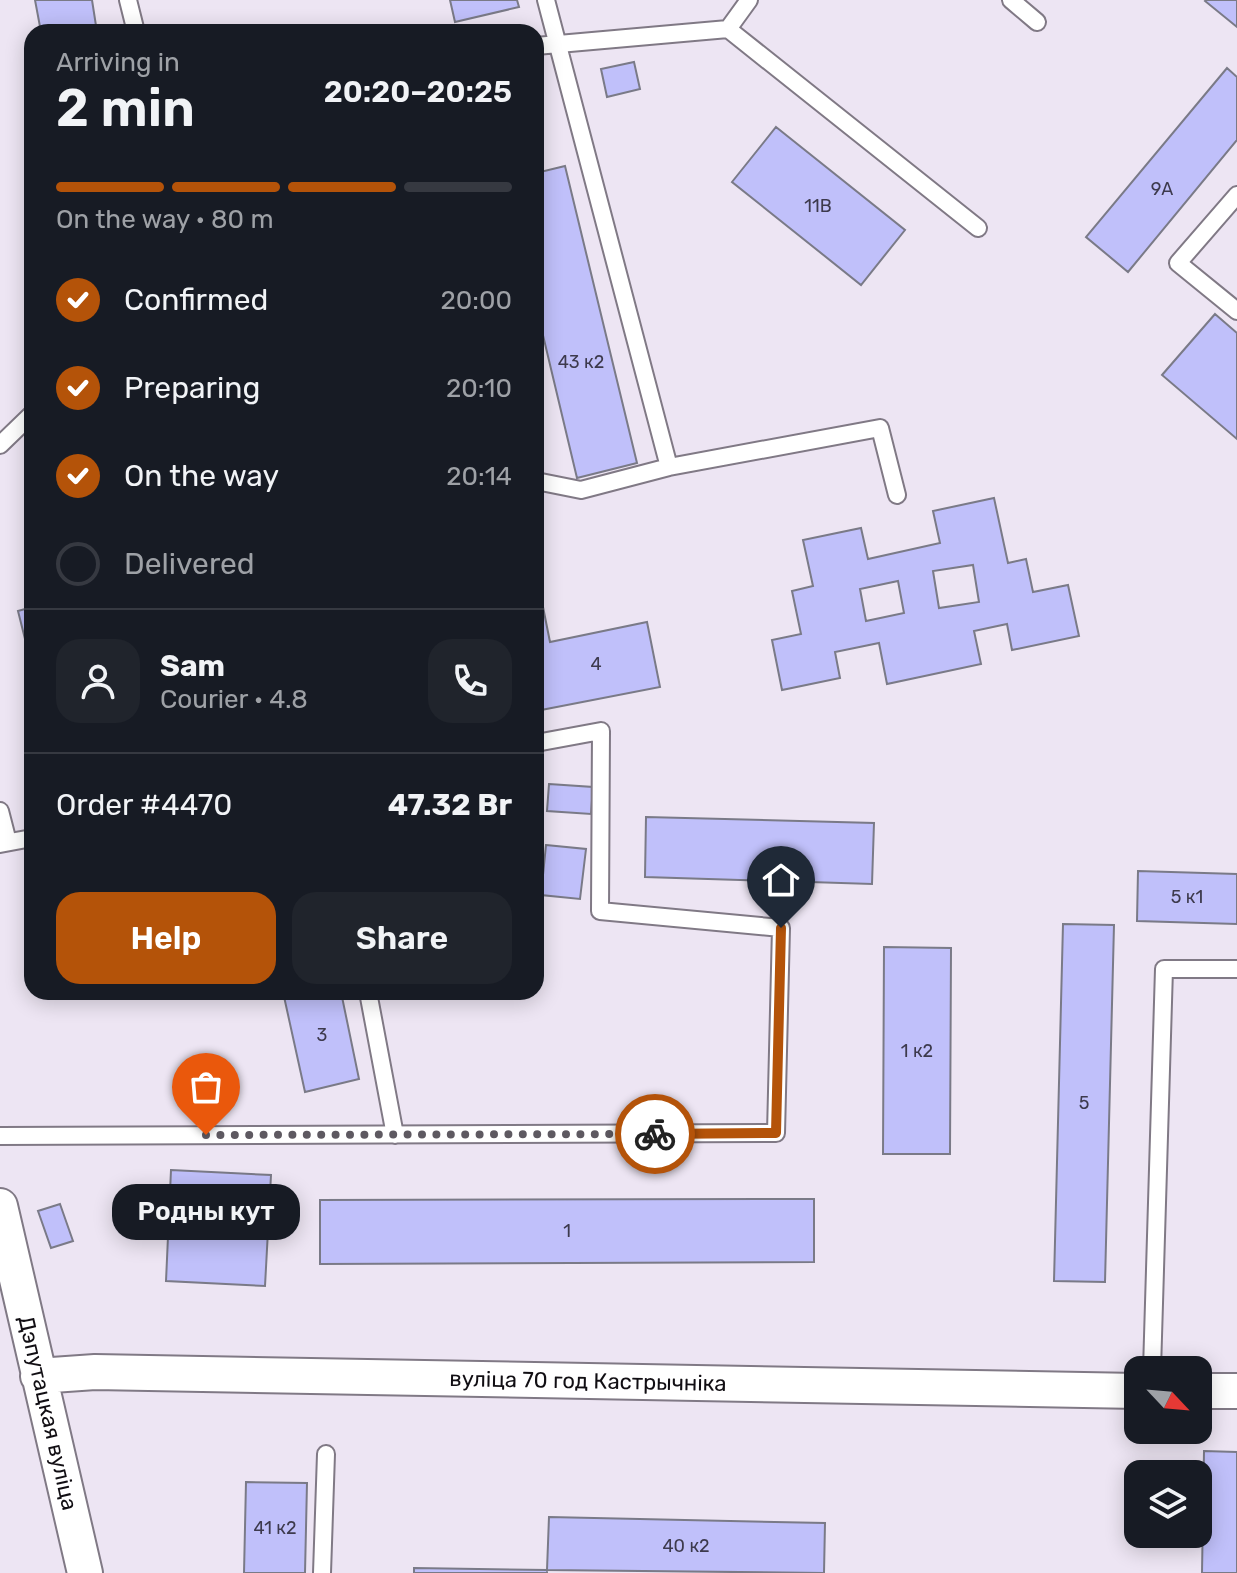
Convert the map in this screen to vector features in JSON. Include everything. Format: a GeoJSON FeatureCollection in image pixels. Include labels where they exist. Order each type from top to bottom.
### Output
{"type":"FeatureCollection","features":[{"type":"Feature","properties":{"kind":"street","name":"Дэпутацкая вуліца"},"geometry":{"type":"LineString","coordinates":[[0,1206],[85,1573]]}},
{"type":"Feature","properties":{"kind":"street","name":"вуліца 70 год Кастрычніка"},"geometry":{"type":"LineString","coordinates":[[38,1376],[95,1372],[1124,1391]]}},
{"type":"Feature","properties":{"kind":"street"},"geometry":{"type":"LineString","coordinates":[[1212,1391],[1237,1391]]}},
{"type":"Feature","properties":{"kind":"lane"},"geometry":{"type":"LineString","coordinates":[[128,0],[134,24]]}},
{"type":"Feature","properties":{"kind":"lane"},"geometry":{"type":"LineString","coordinates":[[546,0],[669,467]]}},
{"type":"Feature","properties":{"kind":"lane"},"geometry":{"type":"LineString","coordinates":[[728,29],[749,0]]}},
{"type":"Feature","properties":{"kind":"lane"},"geometry":{"type":"LineString","coordinates":[[1011,0],[1037,22]]}},
{"type":"Feature","properties":{"kind":"lane"},"geometry":{"type":"LineString","coordinates":[[544,45],[728,29],[978,228]]}},
{"type":"Feature","properties":{"kind":"lane"},"geometry":{"type":"LineString","coordinates":[[1237,195],[1178,263],[1237,311]]}},
{"type":"Feature","properties":{"kind":"lane"},"geometry":{"type":"LineString","coordinates":[[0,445],[24,422]]}},
{"type":"Feature","properties":{"kind":"lane"},"geometry":{"type":"LineString","coordinates":[[544,483],[581,490],[669,467],[880,428],[897,495]]}},
{"type":"Feature","properties":{"kind":"lane"},"geometry":{"type":"LineString","coordinates":[[0,1136],[776,1133],[781,928],[600,911],[601,731],[544,742]]}},
{"type":"Feature","properties":{"kind":"lane"},"geometry":{"type":"LineString","coordinates":[[0,811],[4,843],[24,839]]}},
{"type":"Feature","properties":{"kind":"lane"},"geometry":{"type":"LineString","coordinates":[[1152,1356],[1164,969],[1237,969]]}},
{"type":"Feature","properties":{"kind":"lane"},"geometry":{"type":"LineString","coordinates":[[370,1000],[395,1135]]}},
{"type":"Feature","properties":{"kind":"lane"},"geometry":{"type":"LineString","coordinates":[[322,1573],[326,1454]]}},
{"type":"Feature","properties":{"kind":"building"},"geometry":{"type":"Polygon","coordinates":[[[35,0],[92,0],[96,24],[40,24],[35,0]]]}},
{"type":"Feature","properties":{"kind":"building"},"geometry":{"type":"Polygon","coordinates":[[[450,0],[517,0],[519,7],[455,22],[450,0]]]}},
{"type":"Feature","properties":{"kind":"building"},"geometry":{"type":"Polygon","coordinates":[[[1206,0],[1237,0],[1237,27],[1205,1],[1206,0]]]}},
{"type":"Feature","properties":{"kind":"building"},"geometry":{"type":"Polygon","coordinates":[[[634,62],[640,89],[607,97],[601,69],[634,62]]]}},
{"type":"Feature","properties":{"kind":"building"},"geometry":{"type":"Polygon","coordinates":[[[1227,68],[1237,77],[1237,140],[1128,272],[1086,237],[1227,68]]]}},
{"type":"Feature","properties":{"kind":"building"},"geometry":{"type":"Polygon","coordinates":[[[776,127],[905,230],[861,285],[732,182],[776,127]]]}},
{"type":"Feature","properties":{"kind":"building"},"geometry":{"type":"Polygon","coordinates":[[[565,166],[637,463],[577,478],[544,340],[544,171],[565,166]]]}},
{"type":"Feature","properties":{"kind":"building"},"geometry":{"type":"Polygon","coordinates":[[[1215,314],[1237,333],[1237,439],[1162,375],[1215,314]]]}},
{"type":"Feature","properties":{"kind":"building"},"geometry":{"type":"Polygon","coordinates":[[[994,498],[1008,563],[1026,559],[1033,592],[1068,585],[1079,636],[1012,650],[1007,624],[974,631],[981,664],[887,684],[879,643],[835,652],[840,678],[782,690],[772,640],[801,634],[792,591],[813,586],[803,540],[861,528],[868,559],[940,543],[933,511],[994,498]],[[973,565],[933,571],[939,608],[979,602],[973,565]],[[898,581],[860,589],[866,621],[904,613],[898,581]]]}},
{"type":"Feature","properties":{"kind":"building"},"geometry":{"type":"Polygon","coordinates":[[[24,609],[24,635],[18,611],[24,609]]]}},
{"type":"Feature","properties":{"kind":"building"},"geometry":{"type":"Polygon","coordinates":[[[544,612],[550,642],[647,622],[660,687],[544,709],[544,612]]]}},
{"type":"Feature","properties":{"kind":"building"},"geometry":{"type":"Polygon","coordinates":[[[549,784],[593,787],[591,814],[547,811],[549,784]]]}},
{"type":"Feature","properties":{"kind":"building"},"geometry":{"type":"Polygon","coordinates":[[[646,817],[874,823],[872,884],[645,877],[646,817]]]}},
{"type":"Feature","properties":{"kind":"building"},"geometry":{"type":"Polygon","coordinates":[[[546,845],[586,849],[580,899],[544,895],[546,845]]]}},
{"type":"Feature","properties":{"kind":"building"},"geometry":{"type":"Polygon","coordinates":[[[1138,871],[1237,874],[1237,924],[1137,921],[1138,871]]]}},
{"type":"Feature","properties":{"kind":"building"},"geometry":{"type":"Polygon","coordinates":[[[1063,924],[1114,925],[1105,1282],[1054,1281],[1063,924]]]}},
{"type":"Feature","properties":{"kind":"building"},"geometry":{"type":"Polygon","coordinates":[[[884,947],[951,948],[950,1154],[883,1154],[884,947]]]}},
{"type":"Feature","properties":{"kind":"building"},"geometry":{"type":"Polygon","coordinates":[[[285,1000],[343,1000],[359,1079],[305,1092],[285,1000]]]}},
{"type":"Feature","properties":{"kind":"building"},"geometry":{"type":"Polygon","coordinates":[[[171,1170],[271,1175],[265,1286],[166,1281],[171,1170]]]}},
{"type":"Feature","properties":{"kind":"building"},"geometry":{"type":"Polygon","coordinates":[[[814,1199],[814,1262],[320,1264],[320,1200],[814,1199]]]}},
{"type":"Feature","properties":{"kind":"building"},"geometry":{"type":"Polygon","coordinates":[[[60,1204],[73,1241],[51,1248],[38,1211],[60,1204]]]}},
{"type":"Feature","properties":{"kind":"building"},"geometry":{"type":"Polygon","coordinates":[[[1204,1451],[1237,1452],[1237,1573],[1202,1573],[1202,1548],[1212,1548],[1212,1460],[1204,1460],[1204,1451]]]}},
{"type":"Feature","properties":{"kind":"building"},"geometry":{"type":"Polygon","coordinates":[[[246,1482],[307,1483],[305,1573],[244,1573],[246,1482]]]}},
{"type":"Feature","properties":{"kind":"building"},"geometry":{"type":"Polygon","coordinates":[[[549,1517],[825,1523],[824,1573],[547,1570],[549,1517]]]}},
{"type":"Feature","properties":{"kind":"building"},"geometry":{"type":"Polygon","coordinates":[[[414,1568],[547,1570],[547,1573],[414,1573],[414,1568]]]}},
{"type":"Feature","properties":{"kind":"way so far"},"geometry":{"type":"LineString","coordinates":[[206,1135],[655,1134]]}},
{"type":"Feature","properties":{"kind":"place","name":"Родны кут"},"geometry":{"type":"Point","coordinates":[206,1135]}},
{"type":"Feature","properties":{"kind":"route"},"geometry":{"type":"LineString","coordinates":[[655,1134],[776,1133],[781,928]]}}]}
